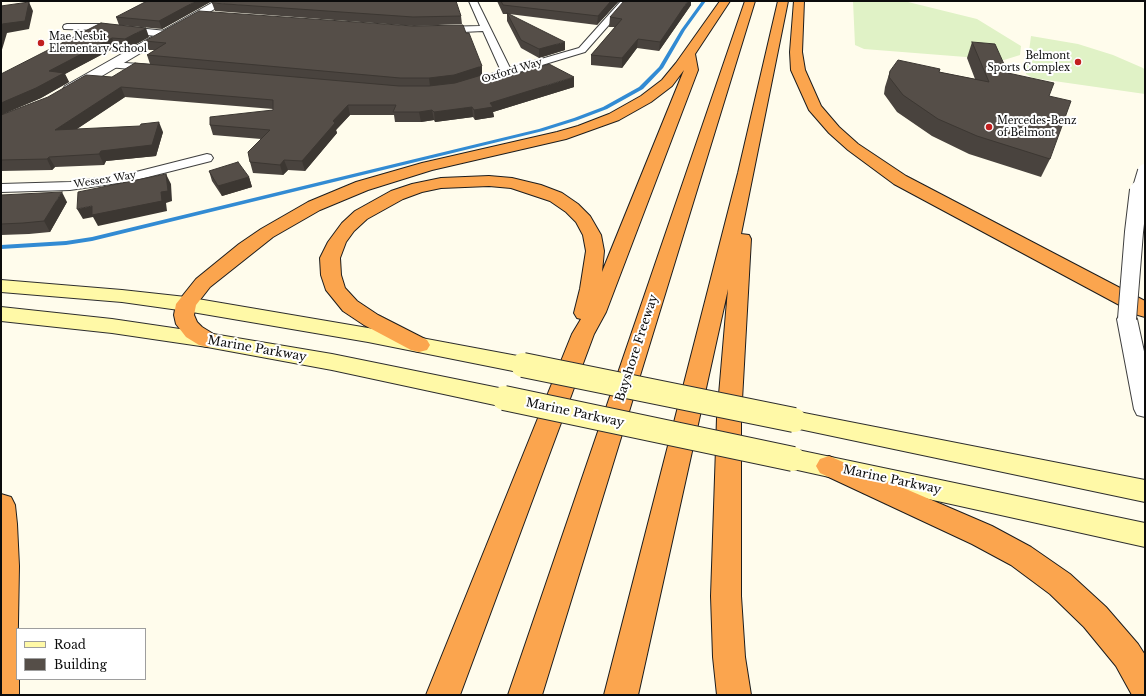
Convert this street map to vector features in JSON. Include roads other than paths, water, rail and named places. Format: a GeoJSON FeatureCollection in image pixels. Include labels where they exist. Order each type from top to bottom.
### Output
{"type":"FeatureCollection","features":[{"type":"Feature","properties":{"kind":"highway"},"geometry":{"type":"LineString","coordinates":[[207,340],[194,332],[188,324],[184,315],[186,304],[203,283],[267,233],[314,206],[362,186],[428,166],[546,140],[601,123],[632,107],[658,91],[678,70],[725,1]]}},
{"type":"Feature","properties":{"kind":"highway","name":"Bayshore Freeway"},"geometry":{"type":"LineString","coordinates":[[525,695],[750,1]]}},
{"type":"Feature","properties":{"kind":"highway"},"geometry":{"type":"LineString","coordinates":[[621,695],[746,174],[783,1]]}},
{"type":"Feature","properties":{"kind":"highway"},"geometry":{"type":"LineString","coordinates":[[799,1],[796,52],[798,70],[814,107],[834,130],[874,163],[906,183],[1136,315]]}},
{"type":"Feature","properties":{"kind":"highway"},"geometry":{"type":"LineString","coordinates":[[443,695],[583,334],[596,312],[691,70],[689,54]]}},
{"type":"Feature","properties":{"kind":"highway"},"geometry":{"type":"LineString","coordinates":[[734,695],[729,657],[726,596],[728,470],[746,174]]}},
{"type":"Feature","properties":{"kind":"highway"},"geometry":{"type":"LineString","coordinates":[[419,345],[371,320],[350,306],[336,290],[331,275],[330,258],[337,242],[348,227],[361,215],[377,204],[418,188],[441,183],[465,181],[512,183],[535,189],[566,204],[584,220],[592,235],[595,251],[590,289],[584,311],[583,334]]}},
{"type":"Feature","properties":{"kind":"highway"},"geometry":{"type":"LineString","coordinates":[[829,466],[982,535],[1021,556],[1060,584],[1095,618],[1127,655],[1145,685]]}},
{"type":"Feature","properties":{"kind":"highway"},"geometry":{"type":"LineString","coordinates":[[1,505],[4,566],[2,695]]}},
{"type":"Feature","properties":{"kind":"main road"},"geometry":{"type":"LineString","coordinates":[[1,286],[122,296],[186,304],[352,332],[523,365],[1145,492]]}},
{"type":"Feature","properties":{"kind":"main road","name":"Marine Parkway"},"geometry":{"type":"LineString","coordinates":[[1,314],[112,326],[207,340],[332,362],[829,466],[1145,535]]}},
{"type":"Feature","properties":{"kind":"street"},"geometry":{"type":"LineString","coordinates":[[60,94],[223,1]]}},
{"type":"Feature","properties":{"kind":"street"},"geometry":{"type":"LineString","coordinates":[[473,1],[507,72]]}},
{"type":"Feature","properties":{"kind":"street","name":"Oxford Way"},"geometry":{"type":"LineString","coordinates":[[456,88],[577,52],[586,47],[626,1]]}},
{"type":"Feature","properties":{"kind":"street"},"geometry":{"type":"LineString","coordinates":[[201,14],[214,15]]}},
{"type":"Feature","properties":{"kind":"street"},"geometry":{"type":"LineString","coordinates":[[67,27],[99,27],[166,34]]}},
{"type":"Feature","properties":{"kind":"street"},"geometry":{"type":"LineString","coordinates":[[432,30],[485,28]]}},
{"type":"Feature","properties":{"kind":"street"},"geometry":{"type":"LineString","coordinates":[[113,65],[161,69]]}},
{"type":"Feature","properties":{"kind":"street","name":"Wessex Way"},"geometry":{"type":"LineString","coordinates":[[1,188],[70,186],[100,182],[132,177],[207,158]]}},
{"type":"Feature","properties":{"kind":"street"},"geometry":{"type":"LineString","coordinates":[[1145,171],[1140,185],[1134,232],[1136,315],[1145,409]]}},
{"type":"Feature","properties":{"kind":"waterway"},"geometry":{"type":"LineString","coordinates":[[1,247],[66,243],[92,239],[541,130],[576,119],[605,108],[641,88],[661,68],[683,30],[704,1]]}},
{"type":"Feature","properties":{"kind":"place","name":"Mae Nesbit Elementary School"},"geometry":{"type":"Point","coordinates":[41,43]}},
{"type":"Feature","properties":{"kind":"place","name":"Belmont Sports Complex"},"geometry":{"type":"Point","coordinates":[1078,62]}},
{"type":"Feature","properties":{"kind":"place","name":"Mercedes-Benz of Belmont"},"geometry":{"type":"Point","coordinates":[989,127]}}]}
